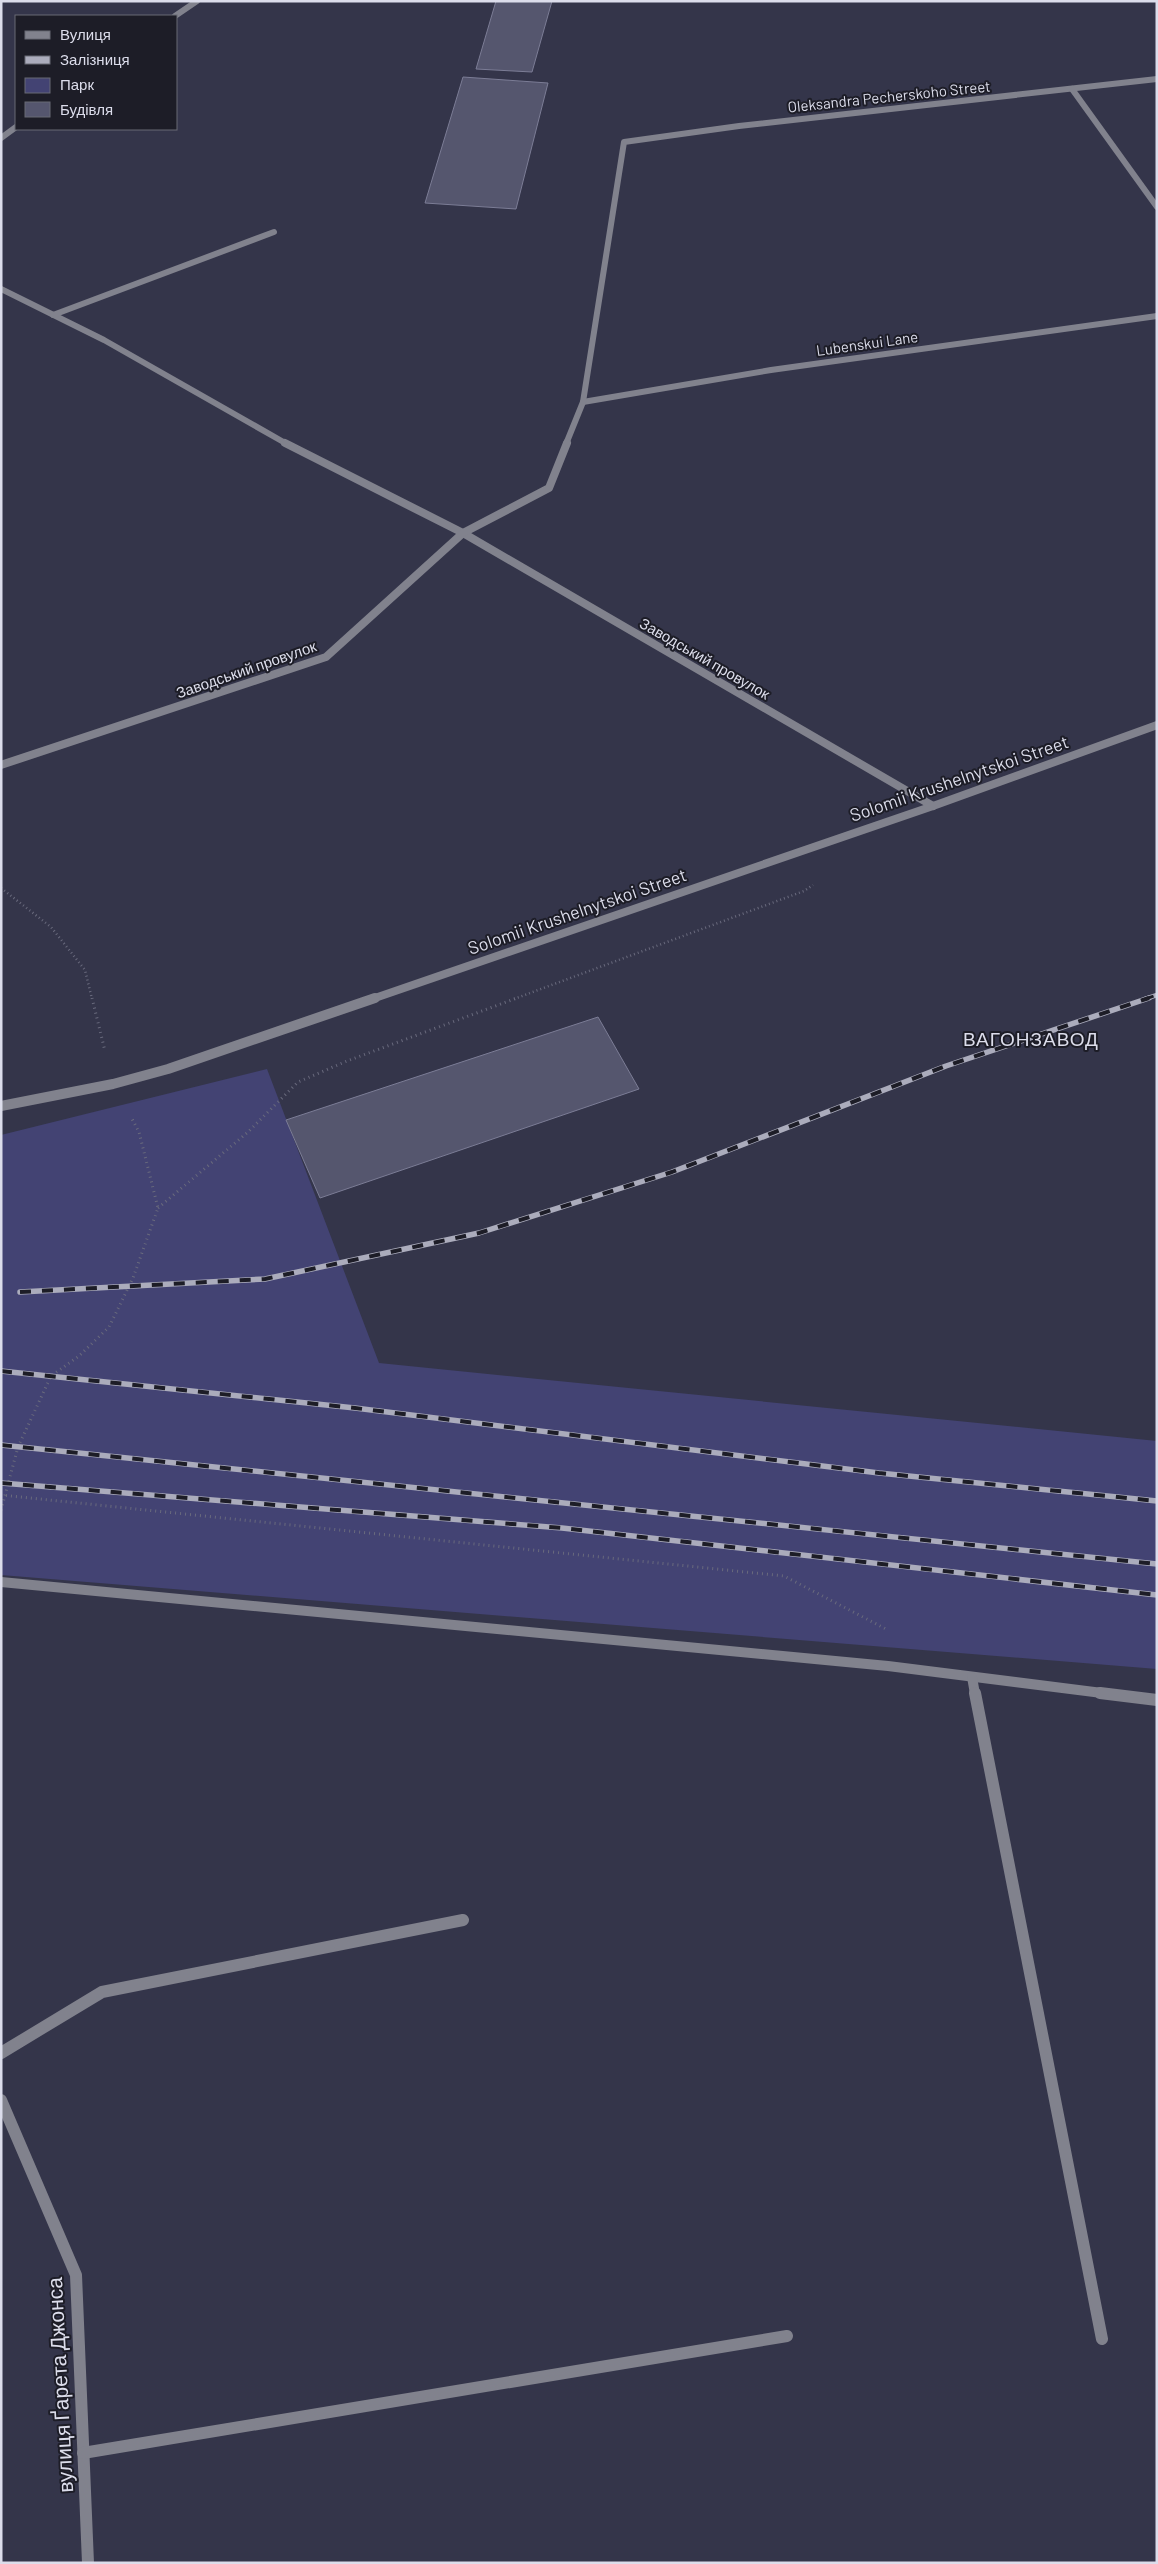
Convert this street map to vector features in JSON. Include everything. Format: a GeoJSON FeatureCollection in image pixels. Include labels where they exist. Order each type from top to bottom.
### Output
{"type":"FeatureCollection","features":[{"type":"Feature","properties":{"kind":"street"},"geometry":{"type":"LineString","coordinates":[[176,15],[197,1]]}},
{"type":"Feature","properties":{"kind":"street","name":"Oleksandra Pecherskoho Street"},"geometry":{"type":"LineString","coordinates":[[582,402],[624,142],[739,126],[1157,79]]}},
{"type":"Feature","properties":{"kind":"street"},"geometry":{"type":"LineString","coordinates":[[1072,89],[1157,207]]}},
{"type":"Feature","properties":{"kind":"street"},"geometry":{"type":"LineString","coordinates":[[1,138],[15,129]]}},
{"type":"Feature","properties":{"kind":"street"},"geometry":{"type":"LineString","coordinates":[[53,314],[274,232]]}},
{"type":"Feature","properties":{"kind":"street","name":"Заводський провулок"},"geometry":{"type":"LineString","coordinates":[[1,288],[104,340],[316,460],[463,534],[933,806]]}},
{"type":"Feature","properties":{"kind":"street","name":"Lubenskui Lane"},"geometry":{"type":"LineString","coordinates":[[582,402],[771,370],[1157,316]]}},
{"type":"Feature","properties":{"kind":"street"},"geometry":{"type":"LineString","coordinates":[[463,534],[549,488],[582,402]]}},
{"type":"Feature","properties":{"kind":"street","name":"Заводський провулок"},"geometry":{"type":"LineString","coordinates":[[1,765],[326,657],[463,534]]}},
{"type":"Feature","properties":{"kind":"street","name":"Solomii Krushelnytskoi Street"},"geometry":{"type":"LineString","coordinates":[[1,1106],[113,1084],[178,1066],[933,806],[1157,726]]}},
{"type":"Feature","properties":{"kind":"street"},"geometry":{"type":"LineString","coordinates":[[1,1582],[878,1666],[1157,1700]]}},
{"type":"Feature","properties":{"kind":"street"},"geometry":{"type":"LineString","coordinates":[[972,1677],[1102,2339]]}},
{"type":"Feature","properties":{"kind":"street"},"geometry":{"type":"LineString","coordinates":[[1,2053],[102,1992],[463,1920]]}},
{"type":"Feature","properties":{"kind":"street","name":"вулиця Ґарета Джонса"},"geometry":{"type":"LineString","coordinates":[[1,2100],[76,2275],[88,2563]]}},
{"type":"Feature","properties":{"kind":"street"},"geometry":{"type":"LineString","coordinates":[[84,2453],[787,2336]]}},
{"type":"Feature","properties":{"kind":"path"},"geometry":{"type":"LineString","coordinates":[[1,1510],[18,1447],[50,1376],[79,1356],[109,1327],[133,1278],[158,1208],[248,1132],[298,1082],[347,1061],[804,891],[820,880]]}},
{"type":"Feature","properties":{"kind":"path"},"geometry":{"type":"LineString","coordinates":[[1,888],[51,927],[86,970],[113,1084],[140,1132],[158,1208]]}},
{"type":"Feature","properties":{"kind":"path"},"geometry":{"type":"LineString","coordinates":[[4,1495],[784,1576],[895,1634]]}},
{"type":"Feature","properties":{"kind":"green space"},"geometry":{"type":"Polygon","coordinates":[[[267,1069],[379,1363],[1157,1441],[1157,1669],[1,1575],[1,1135],[267,1069]]]}},
{"type":"Feature","properties":{"kind":"building"},"geometry":{"type":"Polygon","coordinates":[[[496,1],[552,1],[532,72],[476,69],[496,1]]]}},
{"type":"Feature","properties":{"kind":"building"},"geometry":{"type":"Polygon","coordinates":[[[463,77],[548,83],[516,209],[425,203],[463,77]]]}},
{"type":"Feature","properties":{"kind":"building"},"geometry":{"type":"Polygon","coordinates":[[[598,1017],[639,1089],[320,1198],[286,1120],[598,1017]]]}},
{"type":"Feature","properties":{"kind":"railway"},"geometry":{"type":"LineString","coordinates":[[1145,999],[1157,995]]}},
{"type":"Feature","properties":{"kind":"railway"},"geometry":{"type":"LineString","coordinates":[[20,1292],[265,1279],[479,1233],[672,1172],[946,1066],[1149,998]]}},
{"type":"Feature","properties":{"kind":"railway"},"geometry":{"type":"LineString","coordinates":[[1,1371],[355,1408],[879,1473],[1157,1501]]}},
{"type":"Feature","properties":{"kind":"railway"},"geometry":{"type":"LineString","coordinates":[[1,1445],[1157,1564]]}},
{"type":"Feature","properties":{"kind":"railway"},"geometry":{"type":"LineString","coordinates":[[1,1483],[562,1528],[1157,1595]]}},
{"type":"Feature","properties":{"kind":"district","name":"ВАГОНЗАВОД"},"geometry":{"type":"Point","coordinates":[1031,1038]}}]}
